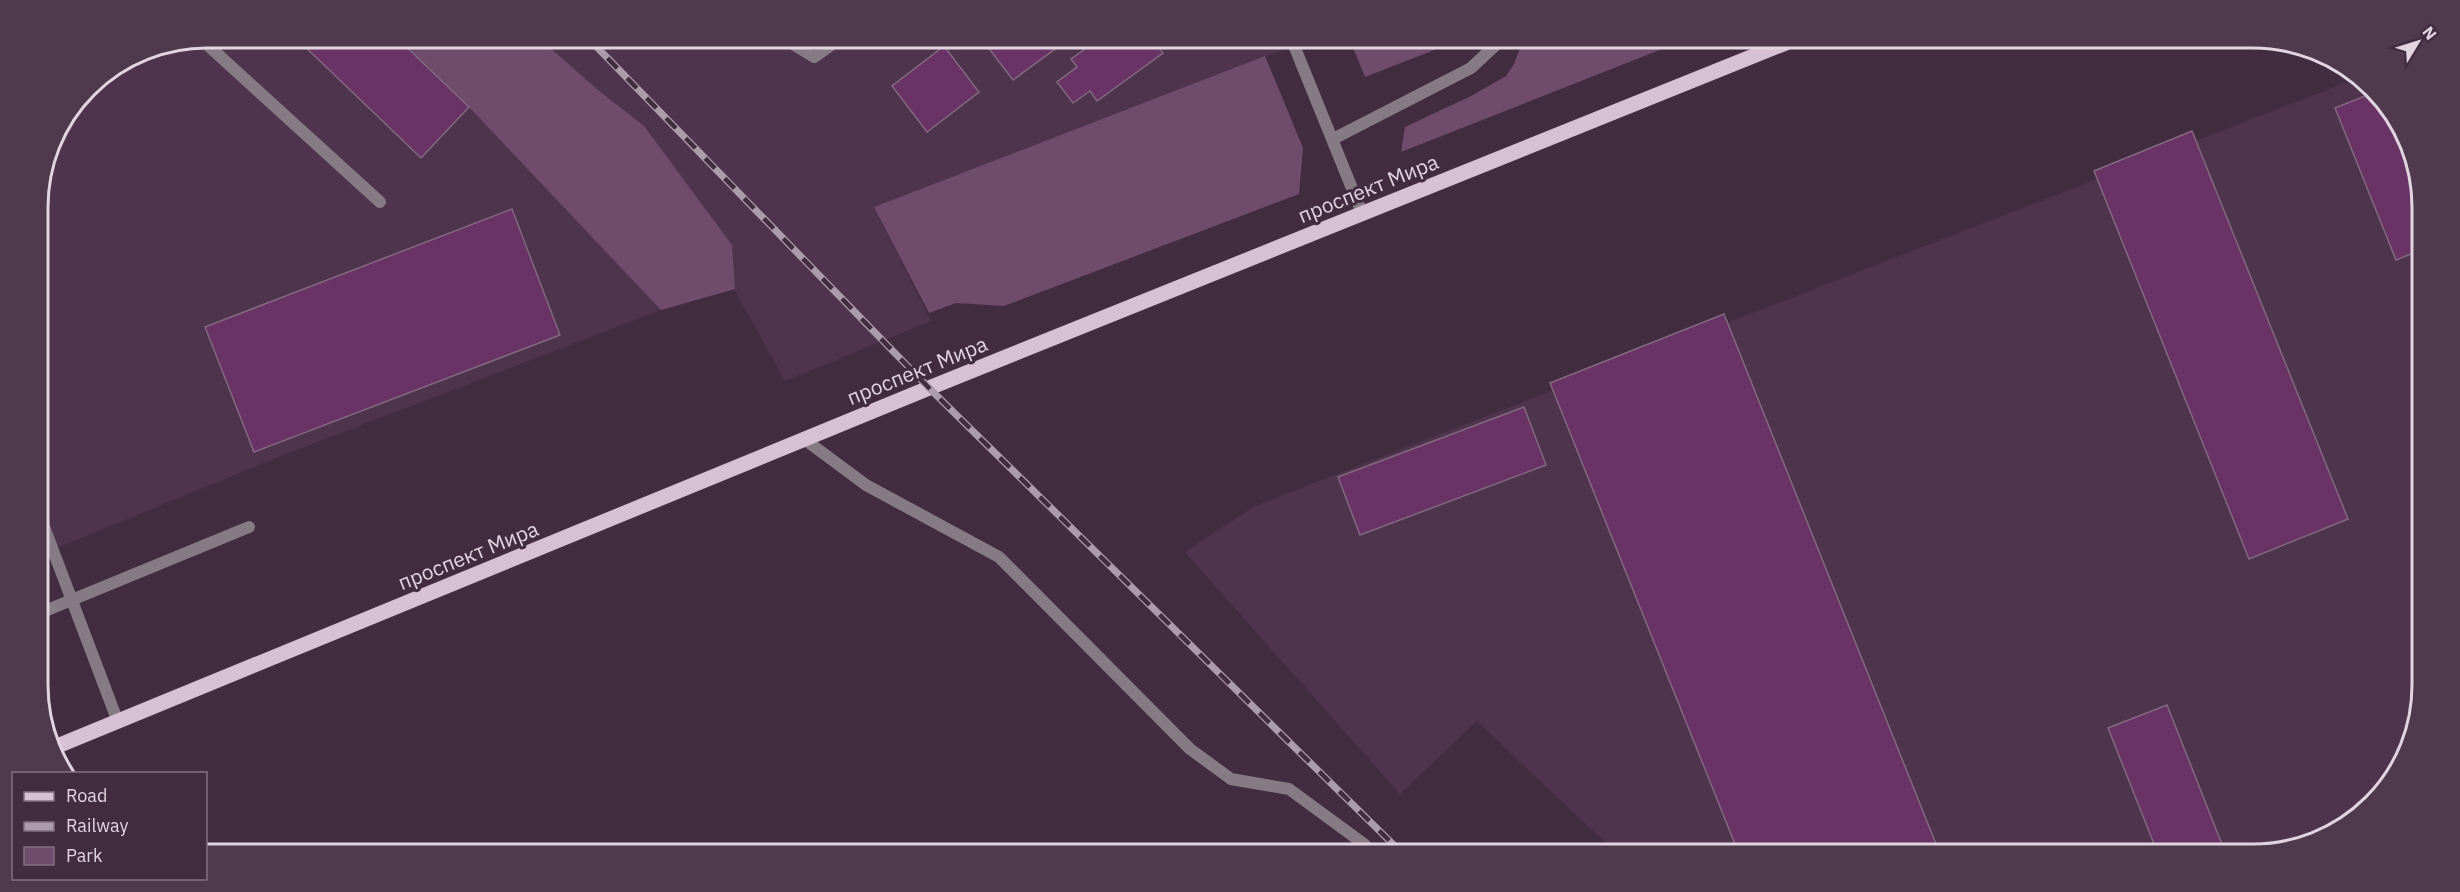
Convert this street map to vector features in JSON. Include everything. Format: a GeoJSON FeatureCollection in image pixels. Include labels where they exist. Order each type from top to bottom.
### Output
{"type":"FeatureCollection","features":[{"type":"Feature","properties":{"kind":"main road","name":"проспект Мира"},"geometry":{"type":"LineString","coordinates":[[60,745],[804,440],[1772,48]]}},
{"type":"Feature","properties":{"kind":"lane"},"geometry":{"type":"LineString","coordinates":[[211,48],[380,202]]}},
{"type":"Feature","properties":{"kind":"lane"},"geometry":{"type":"LineString","coordinates":[[799,48],[814,57],[827,48]]}},
{"type":"Feature","properties":{"kind":"lane"},"geometry":{"type":"LineString","coordinates":[[1295,48],[1362,213]]}},
{"type":"Feature","properties":{"kind":"lane"},"geometry":{"type":"LineString","coordinates":[[1333,139],[1471,68],[1492,48]]}},
{"type":"Feature","properties":{"kind":"lane"},"geometry":{"type":"LineString","coordinates":[[804,440],[866,485],[999,557],[1190,749],[1231,779],[1289,789],[1364,844]]}},
{"type":"Feature","properties":{"kind":"lane"},"geometry":{"type":"LineString","coordinates":[[48,610],[249,527]]}},
{"type":"Feature","properties":{"kind":"lane"},"geometry":{"type":"LineString","coordinates":[[48,537],[118,722]]}},
{"type":"Feature","properties":{"kind":"shaded area"},"geometry":{"type":"Polygon","coordinates":[[[207,48],[1288,48],[874,207],[931,321],[785,381],[734,289],[661,310],[281,456],[48,552],[48,197],[51,176],[64,137],[81,110],[102,88],[128,69],[146,60],[186,49],[207,48]]]}},
{"type":"Feature","properties":{"kind":"shaded area"},"geometry":{"type":"Polygon","coordinates":[[[2349,81],[2372,102],[2385,119],[2396,137],[2407,166],[2412,207],[2411,706],[2404,736],[2396,755],[2379,782],[2350,811],[2314,832],[2294,839],[2263,844],[1606,844],[1477,721],[1400,794],[1185,552],[1255,506],[2349,81]]]}},
{"type":"Feature","properties":{"kind":"green space"},"geometry":{"type":"Polygon","coordinates":[[[407,48],[550,48],[644,126],[732,245],[735,289],[661,310],[469,107],[407,48]]]}},
{"type":"Feature","properties":{"kind":"green space"},"geometry":{"type":"Polygon","coordinates":[[[1353,48],[1439,48],[1365,77],[1353,48]]]}},
{"type":"Feature","properties":{"kind":"green space"},"geometry":{"type":"Polygon","coordinates":[[[1520,48],[1665,48],[1401,152],[1405,127],[1471,96],[1506,76],[1520,48]]]}},
{"type":"Feature","properties":{"kind":"green space"},"geometry":{"type":"Polygon","coordinates":[[[1265,56],[1303,148],[1299,194],[1004,306],[956,303],[929,313],[874,207],[1265,56]]]}},
{"type":"Feature","properties":{"kind":"building"},"geometry":{"type":"Polygon","coordinates":[[[306,48],[407,48],[469,107],[421,158],[306,48]]]}},
{"type":"Feature","properties":{"kind":"building"},"geometry":{"type":"Polygon","coordinates":[[[941,48],[946,48],[979,92],[927,132],[892,86],[941,48]]]}},
{"type":"Feature","properties":{"kind":"building"},"geometry":{"type":"Polygon","coordinates":[[[989,48],[1056,48],[1013,80],[989,48]]]}},
{"type":"Feature","properties":{"kind":"building"},"geometry":{"type":"Polygon","coordinates":[[[1087,48],[1159,48],[1163,53],[1097,101],[1090,91],[1073,103],[1057,82],[1077,67],[1071,59],[1087,48]]]}},
{"type":"Feature","properties":{"kind":"building"},"geometry":{"type":"Polygon","coordinates":[[[2366,96],[2396,137],[2404,156],[2411,186],[2412,254],[2396,260],[2335,108],[2366,96]]]}},
{"type":"Feature","properties":{"kind":"building"},"geometry":{"type":"Polygon","coordinates":[[[2192,131],[2348,519],[2249,559],[2094,171],[2192,131]]]}},
{"type":"Feature","properties":{"kind":"building"},"geometry":{"type":"Polygon","coordinates":[[[512,209],[560,335],[254,452],[205,327],[512,209]]]}},
{"type":"Feature","properties":{"kind":"building"},"geometry":{"type":"Polygon","coordinates":[[[1724,314],[1936,844],[1735,844],[1550,383],[1724,314]]]}},
{"type":"Feature","properties":{"kind":"building"},"geometry":{"type":"Polygon","coordinates":[[[1524,407],[1546,465],[1360,535],[1338,477],[1524,407]]]}},
{"type":"Feature","properties":{"kind":"building"},"geometry":{"type":"Polygon","coordinates":[[[2167,705],[2222,844],[2154,844],[2108,728],[2167,705]]]}},
{"type":"Feature","properties":{"kind":"railway"},"geometry":{"type":"LineString","coordinates":[[598,48],[929,388],[1393,844]]}}]}
